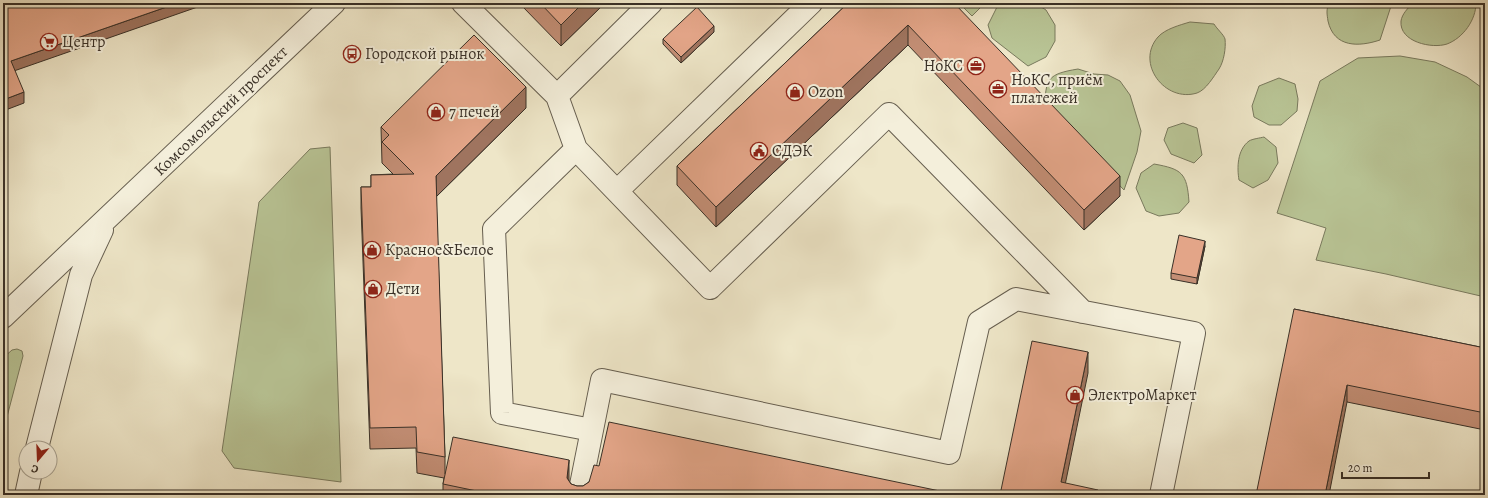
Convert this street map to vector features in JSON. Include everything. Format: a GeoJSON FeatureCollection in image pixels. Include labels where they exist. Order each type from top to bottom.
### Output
{"type":"FeatureCollection","features":[{"type":"Feature","properties":{"kind":"street","name":"Комсомольский проспект"},"geometry":{"type":"LineString","coordinates":[[3,317],[334,3]]}},
{"type":"Feature","properties":{"kind":"street"},"geometry":{"type":"LineString","coordinates":[[463,3],[556,96],[576,148],[710,288],[889,114],[1083,312]]}},
{"type":"Feature","properties":{"kind":"street"},"geometry":{"type":"LineString","coordinates":[[556,96],[651,3]]}},
{"type":"Feature","properties":{"kind":"street"},"geometry":{"type":"LineString","coordinates":[[617,191],[811,3]]}},
{"type":"Feature","properties":{"kind":"street"},"geometry":{"type":"LineString","coordinates":[[576,148],[494,229],[502,413],[592,430]]}},
{"type":"Feature","properties":{"kind":"street","name":"Комсомольский проспект"},"geometry":{"type":"LineString","coordinates":[[39,440],[81,275],[108,218]]}},
{"type":"Feature","properties":{"kind":"street"},"geometry":{"type":"LineString","coordinates":[[580,495],[602,380],[949,453],[979,322],[1016,298],[1194,333],[1162,495]]}},
{"type":"Feature","properties":{"kind":"street"},"geometry":{"type":"LineString","coordinates":[[26,495],[29,480]]}},
{"type":"Feature","properties":{"kind":"green space"},"geometry":{"type":"Polygon","coordinates":[[[959,3],[982,3],[982,6],[972,16],[959,3]]]}},
{"type":"Feature","properties":{"kind":"green space"},"geometry":{"type":"Polygon","coordinates":[[[999,3],[1035,3],[1046,10],[1055,25],[1055,41],[1046,57],[1028,66],[992,38],[988,25],[999,3]]]}},
{"type":"Feature","properties":{"kind":"green space"},"geometry":{"type":"Polygon","coordinates":[[[1329,3],[1392,3],[1380,40],[1364,44],[1342,41],[1331,30],[1327,14],[1329,3]]]}},
{"type":"Feature","properties":{"kind":"green space"},"geometry":{"type":"Polygon","coordinates":[[[1413,3],[1476,3],[1474,16],[1468,28],[1463,33],[1447,44],[1433,45],[1411,39],[1405,34],[1402,28],[1401,21],[1403,16],[1413,3]]]}},
{"type":"Feature","properties":{"kind":"green space"},"geometry":{"type":"Polygon","coordinates":[[[1190,22],[1214,24],[1225,39],[1225,46],[1221,66],[1210,82],[1204,89],[1197,93],[1185,95],[1174,92],[1165,87],[1157,78],[1152,69],[1150,58],[1152,47],[1161,34],[1190,22]]]}},
{"type":"Feature","properties":{"kind":"green space"},"geometry":{"type":"Polygon","coordinates":[[[1400,56],[1435,62],[1467,77],[1485,90],[1485,297],[1386,274],[1316,260],[1326,228],[1277,213],[1320,81],[1358,58],[1400,56]]]}},
{"type":"Feature","properties":{"kind":"green space"},"geometry":{"type":"Polygon","coordinates":[[[1078,69],[1094,74],[1108,75],[1120,81],[1130,95],[1141,131],[1137,152],[1124,190],[1045,109],[1046,90],[1050,79],[1060,73],[1078,69]]]}},
{"type":"Feature","properties":{"kind":"green space"},"geometry":{"type":"Polygon","coordinates":[[[1279,78],[1295,84],[1298,99],[1297,111],[1281,125],[1269,125],[1254,117],[1252,106],[1259,86],[1279,78]]]}},
{"type":"Feature","properties":{"kind":"green space"},"geometry":{"type":"Polygon","coordinates":[[[1183,123],[1197,128],[1202,155],[1194,163],[1171,154],[1164,140],[1168,128],[1183,123]]]}},
{"type":"Feature","properties":{"kind":"green space"},"geometry":{"type":"Polygon","coordinates":[[[1264,137],[1276,147],[1278,163],[1268,180],[1253,188],[1239,180],[1238,170],[1240,154],[1242,149],[1249,141],[1264,137]]]}},
{"type":"Feature","properties":{"kind":"green space"},"geometry":{"type":"Polygon","coordinates":[[[330,147],[341,482],[234,468],[222,451],[259,202],[310,149],[330,147]]]}},
{"type":"Feature","properties":{"kind":"green space"},"geometry":{"type":"Polygon","coordinates":[[[1154,164],[1177,171],[1184,179],[1187,185],[1189,202],[1179,213],[1159,216],[1146,211],[1136,188],[1141,173],[1154,164]]]}},
{"type":"Feature","properties":{"kind":"green space"},"geometry":{"type":"Polygon","coordinates":[[[17,349],[22,351],[23,356],[3,432],[3,358],[12,350],[17,349]]]}},
{"type":"Feature","properties":{"kind":"building","name":"Центр"},"geometry":{"type":"Polygon","coordinates":[[[3,3],[178,3],[11,61],[24,92],[3,100],[3,3]]]}},
{"type":"Feature","properties":{"kind":"building"},"geometry":{"type":"Polygon","coordinates":[[[540,3],[583,3],[561,25],[540,3]]]}},
{"type":"Feature","properties":{"kind":"building"},"geometry":{"type":"Polygon","coordinates":[[[848,3],[954,3],[1120,176],[1084,210],[908,25],[716,207],[677,166],[848,3]]]}},
{"type":"Feature","properties":{"kind":"building"},"geometry":{"type":"Polygon","coordinates":[[[697,7],[714,26],[681,57],[663,39],[697,7]]]}},
{"type":"Feature","properties":{"kind":"building"},"geometry":{"type":"Polygon","coordinates":[[[474,35],[526,87],[436,176],[445,457],[417,452],[416,427],[370,428],[361,187],[371,187],[371,175],[414,174],[382,142],[389,135],[381,127],[474,35]]]}},
{"type":"Feature","properties":{"kind":"building"},"geometry":{"type":"Polygon","coordinates":[[[1179,235],[1205,241],[1197,278],[1171,273],[1179,235]]]}},
{"type":"Feature","properties":{"kind":"building"},"geometry":{"type":"Polygon","coordinates":[[[1294,309],[1485,348],[1485,413],[1347,385],[1325,495],[1256,495],[1294,309]]]}},
{"type":"Feature","properties":{"kind":"building"},"geometry":{"type":"Polygon","coordinates":[[[1032,341],[1088,352],[1061,482],[1098,490],[1097,495],[1000,495],[1032,341]]]}},
{"type":"Feature","properties":{"kind":"building"},"geometry":{"type":"Polygon","coordinates":[[[609,422],[959,495],[496,495],[443,484],[453,437],[569,460],[567,478],[571,484],[583,486],[589,482],[594,465],[599,466],[609,422]]]}},
{"type":"Feature","properties":{"kind":"place","name":"Центр"},"geometry":{"type":"Point","coordinates":[49,42]}},
{"type":"Feature","properties":{"kind":"place","name":"Городской рынок"},"geometry":{"type":"Point","coordinates":[352,54]}},
{"type":"Feature","properties":{"kind":"place","name":"НоКС"},"geometry":{"type":"Point","coordinates":[976,66]}},
{"type":"Feature","properties":{"kind":"place","name":"НоКС, приём платежей"},"geometry":{"type":"Point","coordinates":[998,89]}},
{"type":"Feature","properties":{"kind":"place","name":"Ozon"},"geometry":{"type":"Point","coordinates":[795,92]}},
{"type":"Feature","properties":{"kind":"place","name":"7 печей"},"geometry":{"type":"Point","coordinates":[436,112]}},
{"type":"Feature","properties":{"kind":"place","name":"СДЭК"},"geometry":{"type":"Point","coordinates":[759,151]}},
{"type":"Feature","properties":{"kind":"place","name":"Красное&Белое"},"geometry":{"type":"Point","coordinates":[372,250]}},
{"type":"Feature","properties":{"kind":"place","name":"Дети"},"geometry":{"type":"Point","coordinates":[373,289]}},
{"type":"Feature","properties":{"kind":"place","name":"ЭлектроМаркет"},"geometry":{"type":"Point","coordinates":[1075,395]}}]}
